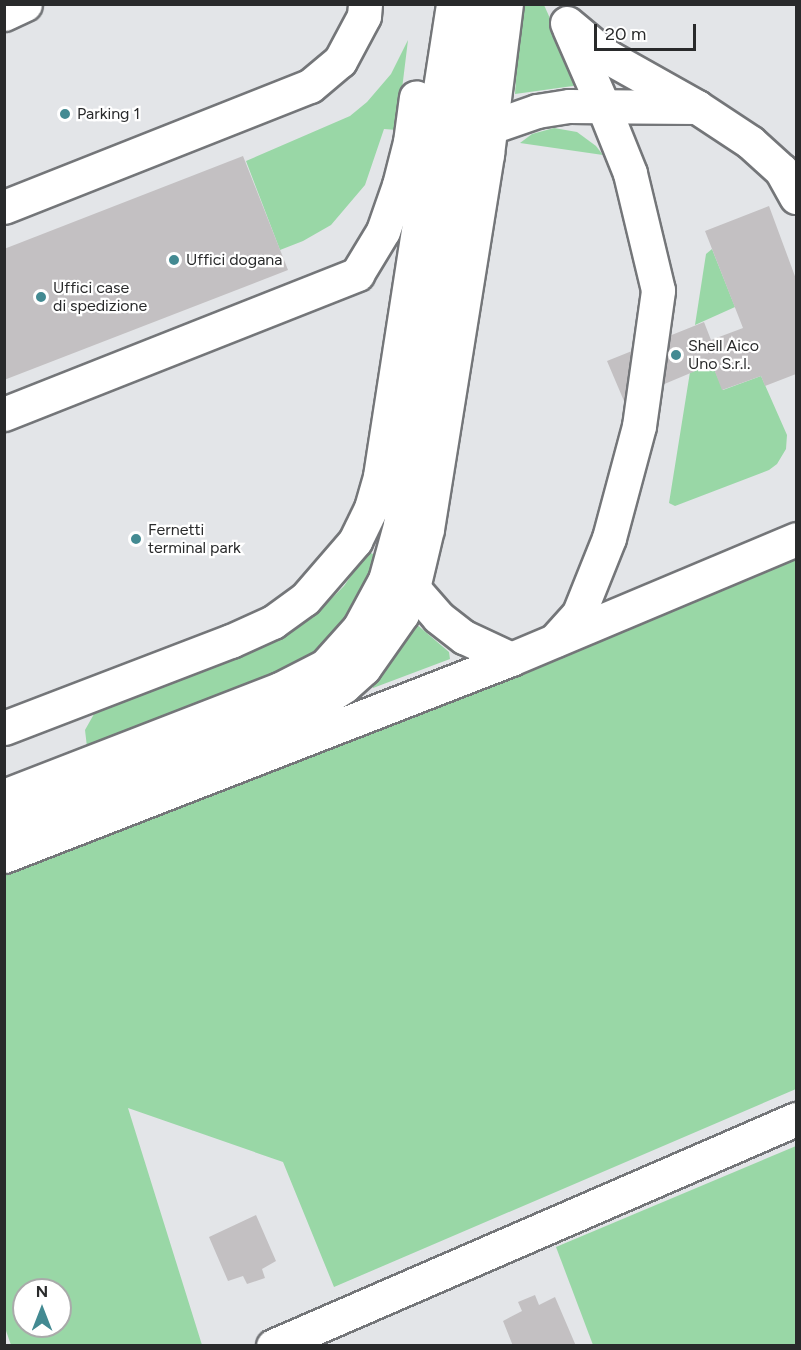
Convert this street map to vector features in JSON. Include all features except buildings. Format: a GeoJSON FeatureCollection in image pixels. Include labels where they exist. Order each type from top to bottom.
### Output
{"type":"FeatureCollection","features":[{"type":"Feature","properties":{"kind":"main road"},"geometry":{"type":"LineString","coordinates":[[4,14],[24,4]]}},
{"type":"Feature","properties":{"kind":"main road"},"geometry":{"type":"LineString","coordinates":[[4,207],[310,86],[340,61],[364,16],[365,4]]}},
{"type":"Feature","properties":{"kind":"main road"},"geometry":{"type":"LineString","coordinates":[[4,414],[357,274],[383,231],[399,185],[410,142],[430,4]]}},
{"type":"Feature","properties":{"kind":"main road"},"geometry":{"type":"LineString","coordinates":[[4,728],[231,641],[273,622],[305,599],[356,541],[371,508],[380,476],[453,4]]}},
{"type":"Feature","properties":{"kind":"main road"},"geometry":{"type":"LineString","coordinates":[[4,796],[280,689],[325,666],[360,628],[385,580],[400,525],[482,4]]}},
{"type":"Feature","properties":{"kind":"main road"},"geometry":{"type":"LineString","coordinates":[[4,827],[318,703],[344,686],[364,668],[402,614],[413,588],[427,529],[491,127],[507,4]]}},
{"type":"Feature","properties":{"kind":"main road"},"geometry":{"type":"LineString","coordinates":[[554,642],[579,613],[609,538],[639,426],[658,290],[630,173],[564,14]]}},
{"type":"Feature","properties":{"kind":"main road"},"geometry":{"type":"LineString","coordinates":[[564,14],[608,57],[697,107],[750,142],[781,170],[796,197]]}},
{"type":"Feature","properties":{"kind":"main road"},"geometry":{"type":"LineString","coordinates":[[491,127],[537,111],[569,106],[697,107]]}},
{"type":"Feature","properties":{"kind":"main road"},"geometry":{"type":"LineString","coordinates":[[4,856],[554,642],[796,539]]}},
{"type":"Feature","properties":{"kind":"main road"},"geometry":{"type":"LineString","coordinates":[[413,588],[438,616],[464,637],[511,659]]}},
{"type":"Feature","properties":{"kind":"main road"},"geometry":{"type":"LineString","coordinates":[[273,1346],[796,1119]]}},
{"type":"Feature","properties":{"kind":"green space"},"geometry":{"type":"Polygon","coordinates":[[[521,5],[544,5],[580,85],[515,94],[521,5]]]}},
{"type":"Feature","properties":{"kind":"green space"},"geometry":{"type":"Polygon","coordinates":[[[408,40],[397,130],[384,129],[365,185],[331,225],[303,241],[280,250],[246,161],[350,116],[367,102],[391,74],[408,40]]]}},
{"type":"Feature","properties":{"kind":"green space"},"geometry":{"type":"Polygon","coordinates":[[[554,128],[577,132],[596,146],[603,155],[520,143],[532,134],[554,128]]]}},
{"type":"Feature","properties":{"kind":"green space"},"geometry":{"type":"Polygon","coordinates":[[[712,249],[735,307],[695,325],[706,254],[712,249]]]}},
{"type":"Feature","properties":{"kind":"green space"},"geometry":{"type":"Polygon","coordinates":[[[712,364],[723,390],[761,376],[787,435],[786,449],[777,464],[769,470],[675,506],[669,503],[690,372],[712,364]]]}},
{"type":"Feature","properties":{"kind":"green space"},"geometry":{"type":"Polygon","coordinates":[[[371,553],[378,557],[359,605],[318,649],[290,667],[87,747],[85,730],[94,714],[283,638],[321,609],[344,586],[364,557],[371,553]]]}},
{"type":"Feature","properties":{"kind":"green space"},"geometry":{"type":"Polygon","coordinates":[[[796,556],[796,1089],[334,1287],[283,1162],[128,1108],[202,1345],[11,1345],[5,1328],[5,870],[796,556]]]}},
{"type":"Feature","properties":{"kind":"green space"},"geometry":{"type":"Polygon","coordinates":[[[415,623],[449,652],[450,659],[373,688],[371,681],[399,648],[415,623]]]}},
{"type":"Feature","properties":{"kind":"green space"},"geometry":{"type":"Polygon","coordinates":[[[796,1146],[796,1345],[593,1345],[556,1247],[796,1146]]]}},
{"type":"Feature","properties":{"kind":"place","name":"Parking 1"},"geometry":{"type":"Point","coordinates":[65,114]}},
{"type":"Feature","properties":{"kind":"place","name":"Uffici dogana"},"geometry":{"type":"Point","coordinates":[174,260]}},
{"type":"Feature","properties":{"kind":"place","name":"Uffici case di spedizione"},"geometry":{"type":"Point","coordinates":[41,297]}},
{"type":"Feature","properties":{"kind":"place","name":"Shell Aico Uno S.r.l."},"geometry":{"type":"Point","coordinates":[676,355]}},
{"type":"Feature","properties":{"kind":"place","name":"Fernetti terminal park"},"geometry":{"type":"Point","coordinates":[136,539]}}]}
